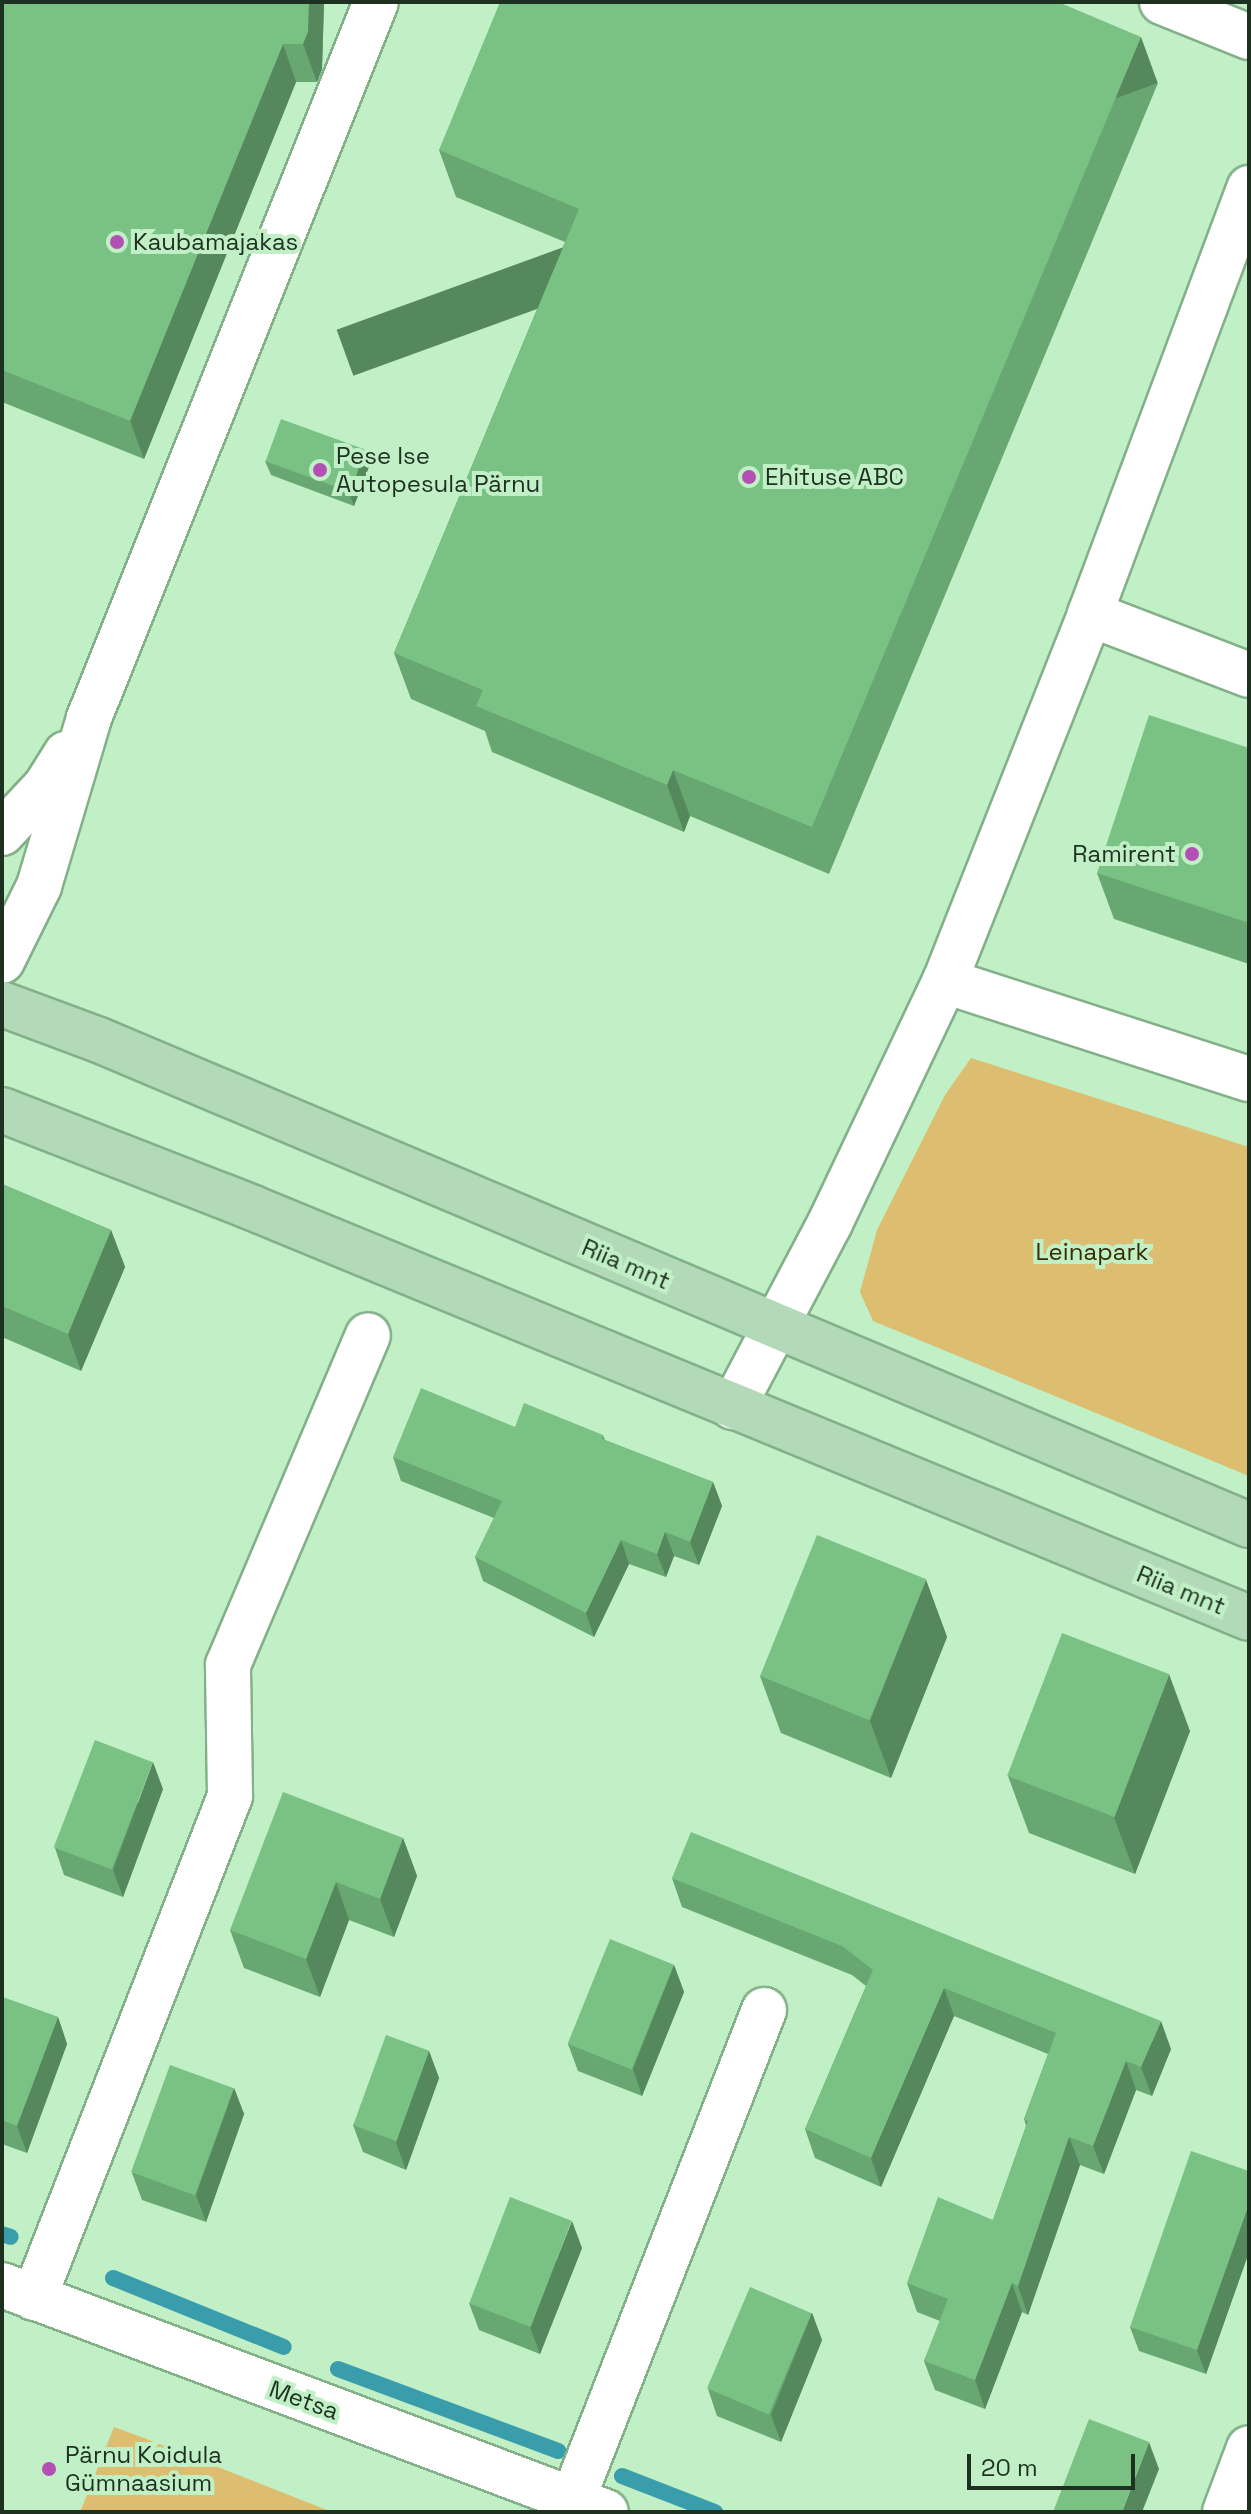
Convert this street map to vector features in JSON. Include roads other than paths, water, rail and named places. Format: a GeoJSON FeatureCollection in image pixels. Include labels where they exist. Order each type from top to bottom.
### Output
{"type":"FeatureCollection","features":[{"type":"Feature","properties":{"kind":"main road","name":"Riia mnt"},"geometry":{"type":"LineString","coordinates":[[2,1004],[99,1040],[1249,1525]]}},
{"type":"Feature","properties":{"kind":"main road","name":"Riia mnt"},"geometry":{"type":"LineString","coordinates":[[2,1110],[253,1208],[1249,1618]]}},
{"type":"Feature","properties":{"kind":"street"},"geometry":{"type":"LineString","coordinates":[[2,961],[39,886],[89,718],[376,2]]}},
{"type":"Feature","properties":{"kind":"street"},"geometry":{"type":"LineString","coordinates":[[1162,2],[1226,20]]}},
{"type":"Feature","properties":{"kind":"street"},"geometry":{"type":"LineString","coordinates":[[733,1407],[830,1223],[945,981],[1090,614],[1249,188]]}},
{"type":"Feature","properties":{"kind":"street"},"geometry":{"type":"LineString","coordinates":[[1090,614],[1249,675]]}},
{"type":"Feature","properties":{"kind":"street"},"geometry":{"type":"LineString","coordinates":[[2,833],[46,786],[89,718]]}},
{"type":"Feature","properties":{"kind":"street"},"geometry":{"type":"LineString","coordinates":[[945,981],[1249,1079]]}},
{"type":"Feature","properties":{"kind":"street"},"geometry":{"type":"LineString","coordinates":[[18,2292],[230,1796],[228,1665],[368,1335]]}},
{"type":"Feature","properties":{"kind":"street"},"geometry":{"type":"LineString","coordinates":[[590,2506],[764,2010]]}},
{"type":"Feature","properties":{"kind":"street","name":"Metsa"},"geometry":{"type":"LineString","coordinates":[[18,2292],[590,2506]]}},
{"type":"Feature","properties":{"kind":"street"},"geometry":{"type":"LineString","coordinates":[[1225,2512],[1249,2448]]}},
{"type":"Feature","properties":{"kind":"waterway"},"geometry":{"type":"LineString","coordinates":[[2,2234],[11,2237]]}},
{"type":"Feature","properties":{"kind":"waterway"},"geometry":{"type":"LineString","coordinates":[[113,2278],[284,2347]]}},
{"type":"Feature","properties":{"kind":"waterway"},"geometry":{"type":"LineString","coordinates":[[338,2369],[558,2451]]}},
{"type":"Feature","properties":{"kind":"waterway"},"geometry":{"type":"LineString","coordinates":[[622,2476],[715,2512]]}},
{"type":"Feature","properties":{"kind":"place","name":"Kaubamajakas"},"geometry":{"type":"Point","coordinates":[117,242]}},
{"type":"Feature","properties":{"kind":"place","name":"Pese Ise Autopesula Pärnu"},"geometry":{"type":"Point","coordinates":[320,470]}},
{"type":"Feature","properties":{"kind":"place","name":"Ehituse ABC"},"geometry":{"type":"Point","coordinates":[749,477]}},
{"type":"Feature","properties":{"kind":"place","name":"Ramirent"},"geometry":{"type":"Point","coordinates":[1192,854]}},
{"type":"Feature","properties":{"kind":"place","name":"Pärnu Koidula Gümnaasium"},"geometry":{"type":"Point","coordinates":[49,2469]}},
{"type":"Feature","properties":{"kind":"park label","name":"Leinapark"},"geometry":{"type":"Point","coordinates":[1092,1252]}}]}
